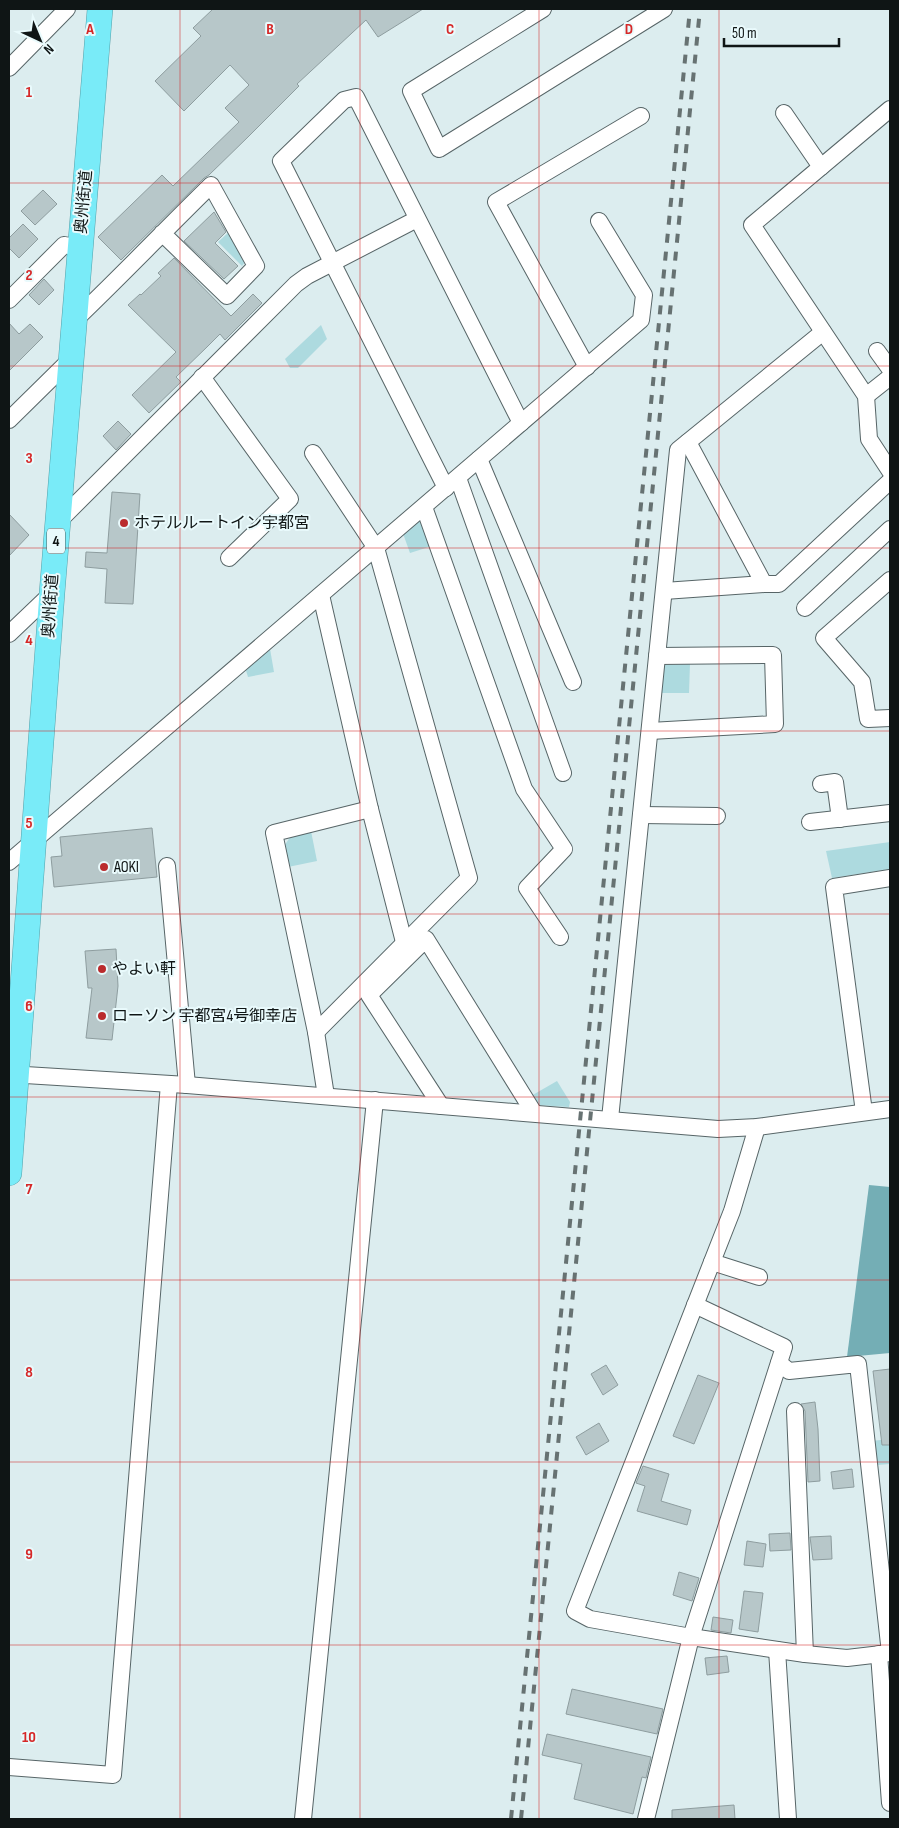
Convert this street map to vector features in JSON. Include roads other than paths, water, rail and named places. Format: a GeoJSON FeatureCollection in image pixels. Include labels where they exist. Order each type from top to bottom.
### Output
{"type":"FeatureCollection","features":[{"type":"Feature","properties":{"kind":"highway","name":"奥州街道"},"geometry":{"type":"LineString","coordinates":[[9,1173],[12,1074],[34,841],[52,593],[100,9]]}},
{"type":"Feature","properties":{"kind":"street"},"geometry":{"type":"LineString","coordinates":[[9,68],[66,9]]}},
{"type":"Feature","properties":{"kind":"street"},"geometry":{"type":"LineString","coordinates":[[543,9],[411,91],[439,149],[664,9]]}},
{"type":"Feature","properties":{"kind":"street"},"geometry":{"type":"LineString","coordinates":[[521,423],[356,97],[344,100],[281,161],[332,263],[452,483],[563,773]]}},
{"type":"Feature","properties":{"kind":"street"},"geometry":{"type":"LineString","coordinates":[[890,109],[752,225],[866,396],[869,440],[890,470]]}},
{"type":"Feature","properties":{"kind":"street"},"geometry":{"type":"LineString","coordinates":[[784,112],[821,167]]}},
{"type":"Feature","properties":{"kind":"street"},"geometry":{"type":"LineString","coordinates":[[587,366],[496,202],[641,116]]}},
{"type":"Feature","properties":{"kind":"street"},"geometry":{"type":"LineString","coordinates":[[75,320],[162,233],[211,185],[256,266],[227,296],[162,233]]}},
{"type":"Feature","properties":{"kind":"street"},"geometry":{"type":"LineString","coordinates":[[58,522],[296,284],[418,218]]}},
{"type":"Feature","properties":{"kind":"street"},"geometry":{"type":"LineString","coordinates":[[9,862],[642,320],[644,295],[599,221]]}},
{"type":"Feature","properties":{"kind":"street"},"geometry":{"type":"LineString","coordinates":[[9,300],[64,244],[81,248]]}},
{"type":"Feature","properties":{"kind":"street"},"geometry":{"type":"LineString","coordinates":[[610,1119],[678,450],[823,332]]}},
{"type":"Feature","properties":{"kind":"street"},"geometry":{"type":"LineString","coordinates":[[877,351],[890,370]]}},
{"type":"Feature","properties":{"kind":"street"},"geometry":{"type":"LineString","coordinates":[[9,420],[72,358]]}},
{"type":"Feature","properties":{"kind":"street"},"geometry":{"type":"LineString","coordinates":[[202,377],[290,498],[229,558]]}},
{"type":"Feature","properties":{"kind":"street"},"geometry":{"type":"LineString","coordinates":[[866,396],[890,377]]}},
{"type":"Feature","properties":{"kind":"street"},"geometry":{"type":"LineString","coordinates":[[688,442],[764,584]]}},
{"type":"Feature","properties":{"kind":"street"},"geometry":{"type":"LineString","coordinates":[[314,453],[376,548],[469,878],[316,1032]]}},
{"type":"Feature","properties":{"kind":"street"},"geometry":{"type":"LineString","coordinates":[[479,459],[573,682]]}},
{"type":"Feature","properties":{"kind":"street"},"geometry":{"type":"LineString","coordinates":[[664,591],[779,584],[890,481]]}},
{"type":"Feature","properties":{"kind":"street"},"geometry":{"type":"LineString","coordinates":[[424,506],[524,790],[564,849],[526,888],[560,937]]}},
{"type":"Feature","properties":{"kind":"street"},"geometry":{"type":"LineString","coordinates":[[805,608],[890,529]]}},
{"type":"Feature","properties":{"kind":"street"},"geometry":{"type":"LineString","coordinates":[[890,580],[824,638],[862,682],[868,719],[890,718]]}},
{"type":"Feature","properties":{"kind":"street"},"geometry":{"type":"LineString","coordinates":[[9,634],[52,593]]}},
{"type":"Feature","properties":{"kind":"street"},"geometry":{"type":"LineString","coordinates":[[321,595],[370,809],[404,942]]}},
{"type":"Feature","properties":{"kind":"street"},"geometry":{"type":"LineString","coordinates":[[650,731],[775,724],[773,655],[657,656]]}},
{"type":"Feature","properties":{"kind":"street"},"geometry":{"type":"LineString","coordinates":[[821,784],[835,782],[840,819]]}},
{"type":"Feature","properties":{"kind":"street"},"geometry":{"type":"LineString","coordinates":[[326,1096],[316,1032],[274,833],[370,809]]}},
{"type":"Feature","properties":{"kind":"street"},"geometry":{"type":"LineString","coordinates":[[810,822],[890,813]]}},
{"type":"Feature","properties":{"kind":"street"},"geometry":{"type":"LineString","coordinates":[[641,815],[718,816]]}},
{"type":"Feature","properties":{"kind":"street"},"geometry":{"type":"LineString","coordinates":[[167,866],[187,1085]]}},
{"type":"Feature","properties":{"kind":"street"},"geometry":{"type":"LineString","coordinates":[[864,1112],[834,887],[890,878]]}},
{"type":"Feature","properties":{"kind":"street"},"geometry":{"type":"LineString","coordinates":[[441,1106],[369,995],[426,939],[534,1113]]}},
{"type":"Feature","properties":{"kind":"street"},"geometry":{"type":"LineString","coordinates":[[12,1074],[187,1085],[718,1129],[757,1127],[890,1109]]}},
{"type":"Feature","properties":{"kind":"street"},"geometry":{"type":"LineString","coordinates":[[9,1767],[113,1775],[169,1084]]}},
{"type":"Feature","properties":{"kind":"street"},"geometry":{"type":"LineString","coordinates":[[304,1819],[375,1100]]}},
{"type":"Feature","properties":{"kind":"street"},"geometry":{"type":"LineString","coordinates":[[757,1127],[732,1211],[575,1611],[590,1619],[691,1637],[805,1654],[847,1658],[886,1654]]}},
{"type":"Feature","properties":{"kind":"street"},"geometry":{"type":"LineString","coordinates":[[712,1262],[758,1277]]}},
{"type":"Feature","properties":{"kind":"street"},"geometry":{"type":"LineString","coordinates":[[646,1819],[691,1637],[784,1347],[695,1305]]}},
{"type":"Feature","properties":{"kind":"street"},"geometry":{"type":"LineString","coordinates":[[779,1364],[789,1371],[858,1364],[884,1549],[886,1704],[890,1803]]}},
{"type":"Feature","properties":{"kind":"street"},"geometry":{"type":"LineString","coordinates":[[795,1411],[805,1654]]}},
{"type":"Feature","properties":{"kind":"street"},"geometry":{"type":"LineString","coordinates":[[778,1650],[788,1819]]}},
{"type":"Feature","properties":{"kind":"railway"},"geometry":{"type":"LineString","coordinates":[[511,1819],[690,9]]}},
{"type":"Feature","properties":{"kind":"railway"},"geometry":{"type":"LineString","coordinates":[[521,1819],[700,9]]}},
{"type":"Feature","properties":{"kind":"place","name":"ホテルルートイン宇都宮"},"geometry":{"type":"Point","coordinates":[124,523]}},
{"type":"Feature","properties":{"kind":"place","name":"AOKI"},"geometry":{"type":"Point","coordinates":[104,867]}},
{"type":"Feature","properties":{"kind":"place","name":"やよい軒"},"geometry":{"type":"Point","coordinates":[102,969]}},
{"type":"Feature","properties":{"kind":"place","name":"ローソン 宇都宮4号御幸店"},"geometry":{"type":"Point","coordinates":[102,1016]}}]}
